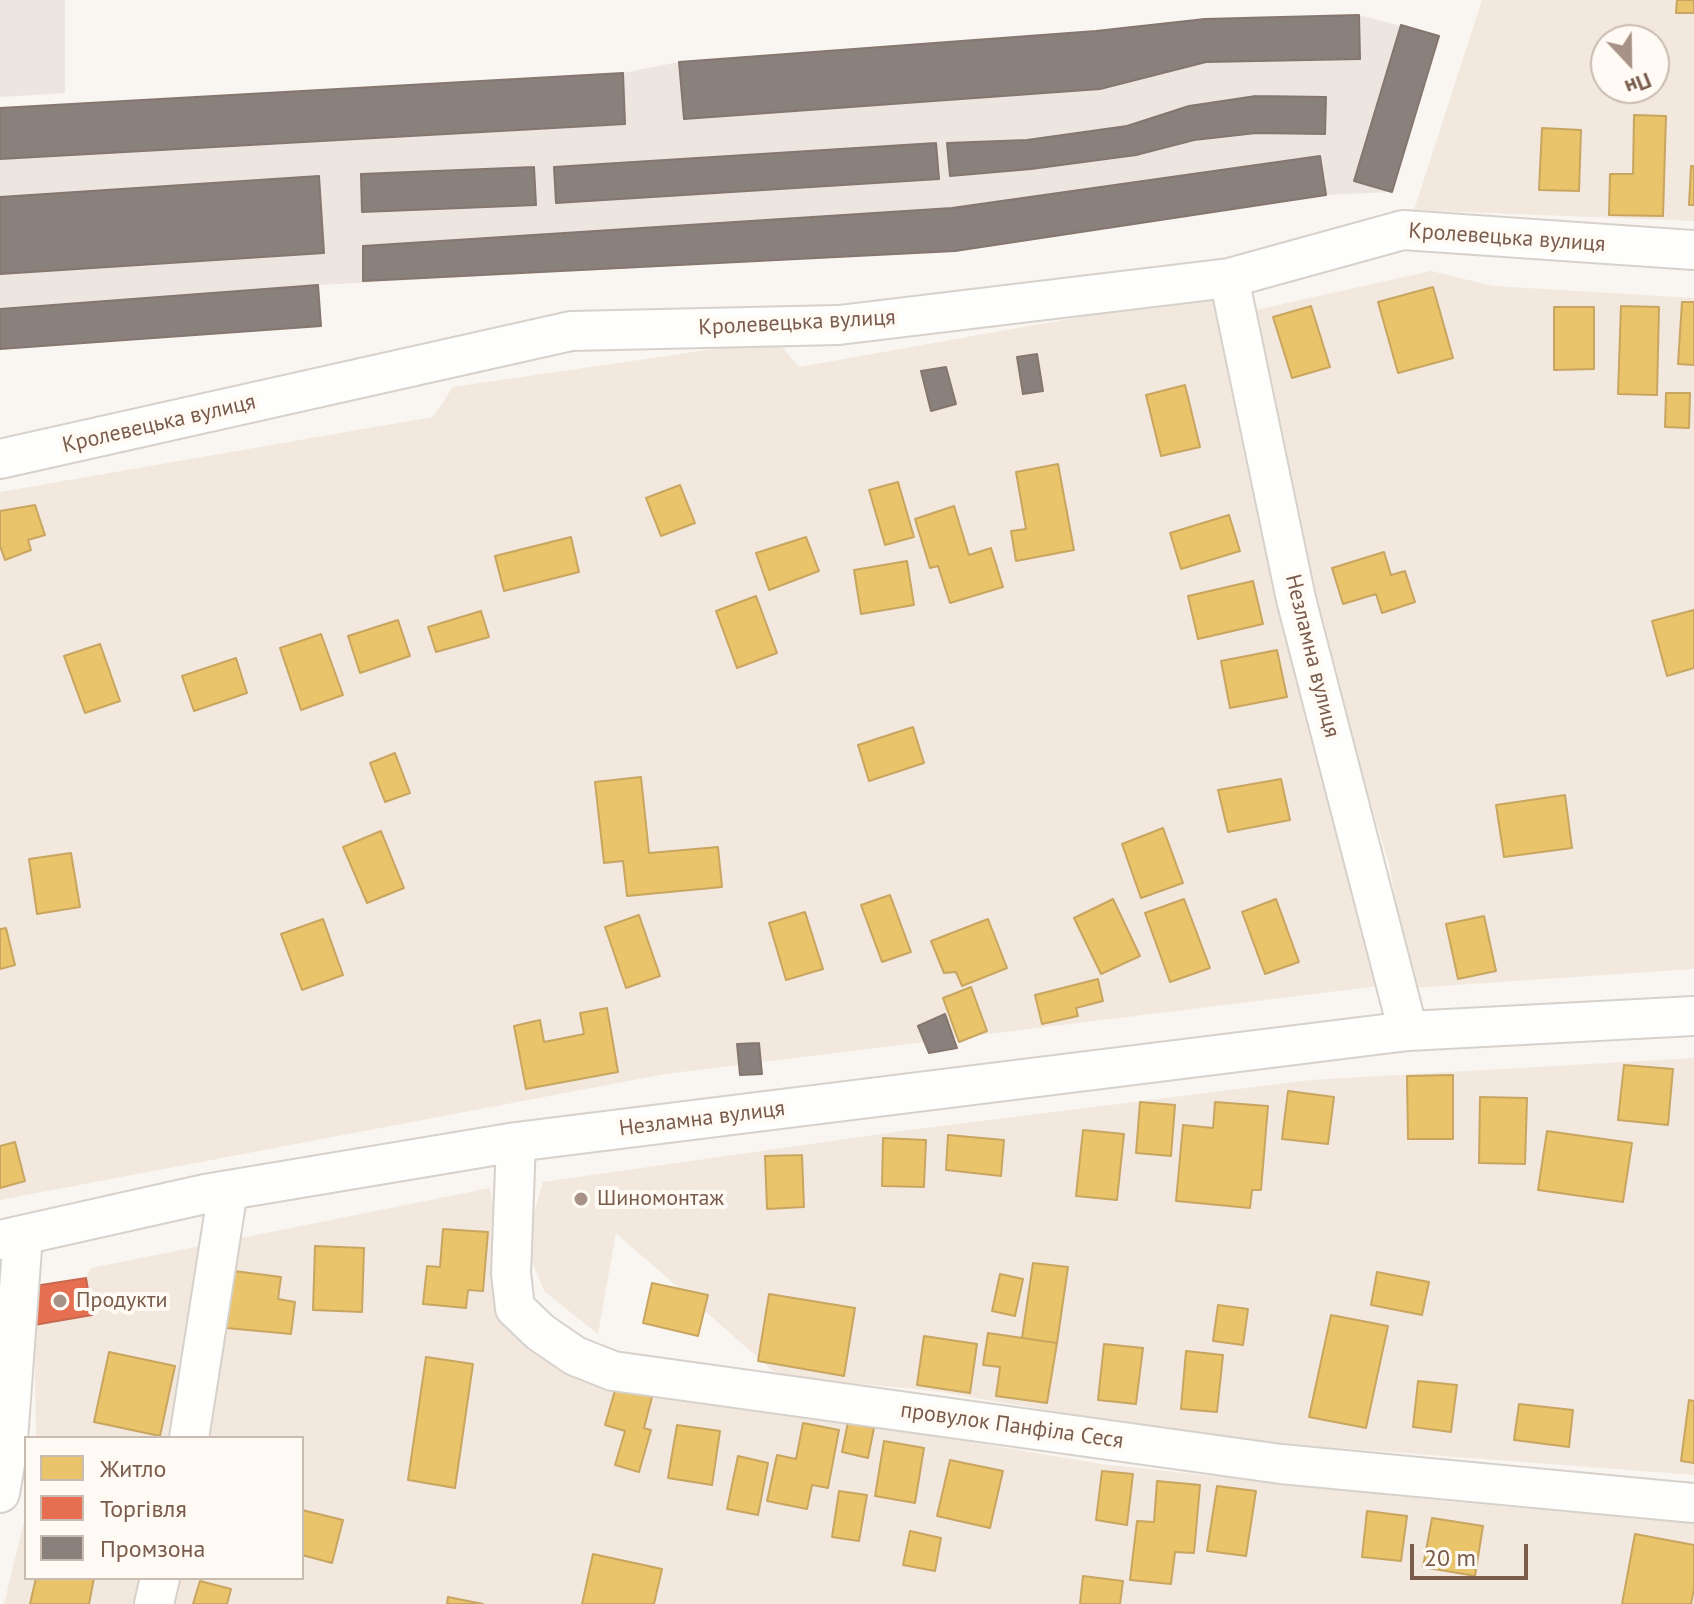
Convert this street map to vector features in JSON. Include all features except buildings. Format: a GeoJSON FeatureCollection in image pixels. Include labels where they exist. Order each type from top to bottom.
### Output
{"type":"FeatureCollection","features":[{"type":"Feature","properties":{"kind":"street","name":"Кролевецька вулиця"},"geometry":{"type":"LineString","coordinates":[[0,459],[571,331],[839,325],[1229,278],[1403,230],[1694,250]]}},
{"type":"Feature","properties":{"kind":"street","name":"Незламна вулиця"},"geometry":{"type":"LineString","coordinates":[[1229,278],[1296,599],[1408,1031]]}},
{"type":"Feature","properties":{"kind":"street","name":"Незламна вулиця"},"geometry":{"type":"LineString","coordinates":[[12,1237],[228,1190],[516,1142],[1408,1031],[1694,1016]]}},
{"type":"Feature","properties":{"kind":"street","name":"провулок Панфіла Сеся"},"geometry":{"type":"LineString","coordinates":[[516,1142],[511,1273],[515,1308],[540,1332],[575,1356],[613,1371],[1281,1464],[1694,1503]]}},
{"type":"Feature","properties":{"kind":"street"},"geometry":{"type":"LineString","coordinates":[[189,1436],[228,1190]]}},
{"type":"Feature","properties":{"kind":"street"},"geometry":{"type":"LineString","coordinates":[[0,1493],[7,1453],[12,1237]]}},
{"type":"Feature","properties":{"kind":"street"},"geometry":{"type":"LineString","coordinates":[[154,1604],[160,1580]]}},
{"type":"Feature","properties":{"kind":"shaded area"},"geometry":{"type":"Polygon","coordinates":[[[0,0],[65,0],[65,93],[0,97],[0,0]]]}},
{"type":"Feature","properties":{"kind":"shaded area"},"geometry":{"type":"Polygon","coordinates":[[[1482,0],[1694,0],[1694,221],[1414,210],[1482,0]]]}},
{"type":"Feature","properties":{"kind":"shaded area"},"geometry":{"type":"Polygon","coordinates":[[[1359,15],[1439,36],[1392,192],[1326,195],[955,251],[318,285],[321,326],[0,349],[0,108],[623,73],[679,62],[1096,31],[1205,19],[1359,15]]]}},
{"type":"Feature","properties":{"kind":"shaded area"},"geometry":{"type":"Polygon","coordinates":[[[1431,271],[1493,286],[1694,298],[1694,969],[1411,988],[1389,864],[1318,631],[1251,311],[1431,271]]]}},
{"type":"Feature","properties":{"kind":"shaded area"},"geometry":{"type":"Polygon","coordinates":[[[1220,292],[1378,986],[665,1074],[0,1200],[0,492],[433,417],[453,387],[776,340],[799,367],[1220,292]]]}},
{"type":"Feature","properties":{"kind":"shaded area"},"geometry":{"type":"Polygon","coordinates":[[[1694,1058],[1694,1475],[1286,1444],[1099,1419],[935,1391],[779,1376],[616,1233],[598,1334],[544,1291],[525,1244],[543,1182],[910,1130],[1311,1080],[1694,1058]]]}},
{"type":"Feature","properties":{"kind":"shaded area"},"geometry":{"type":"Polygon","coordinates":[[[490,1188],[499,1234],[499,1311],[745,1404],[1101,1464],[1455,1502],[1694,1523],[1694,1604],[4,1604],[24,1521],[24,1580],[304,1580],[304,1436],[36,1436],[34,1325],[92,1315],[86,1278],[91,1268],[490,1188]]]}},
{"type":"Feature","properties":{"kind":"place","name":"Шиномонтаж"},"geometry":{"type":"Point","coordinates":[581,1199]}},
{"type":"Feature","properties":{"kind":"place","name":"Продукти"},"geometry":{"type":"Point","coordinates":[60,1301]}}]}
